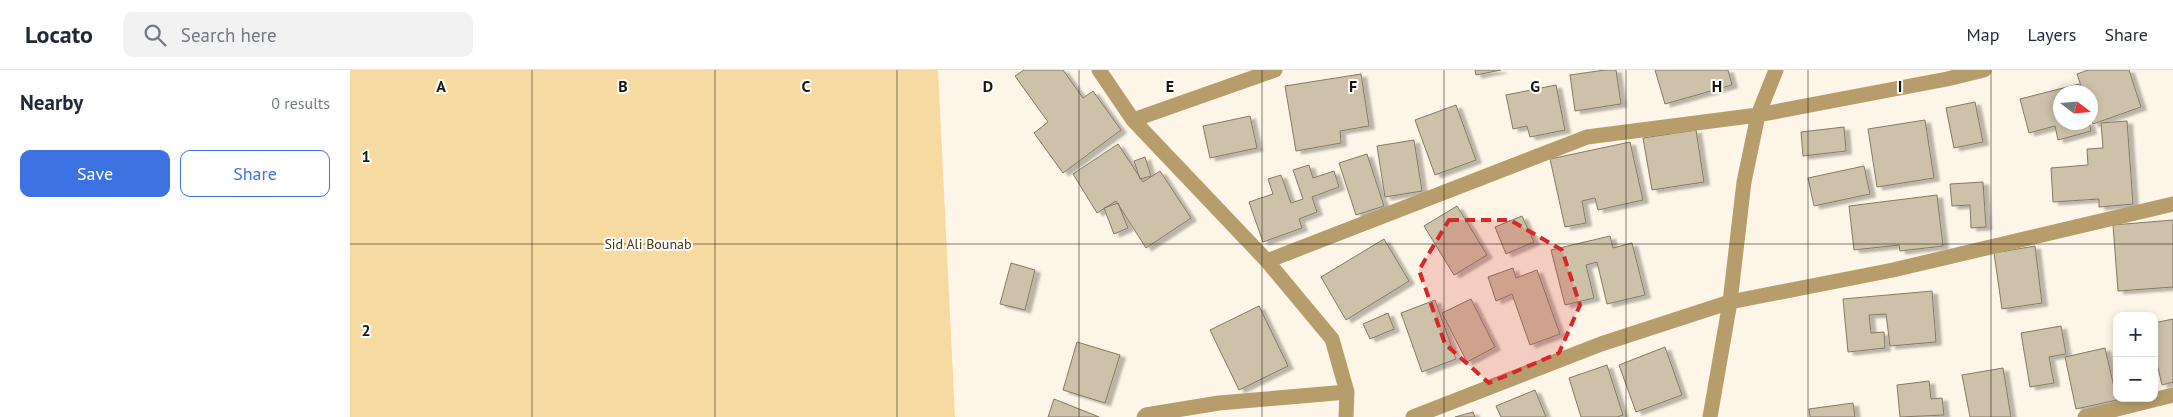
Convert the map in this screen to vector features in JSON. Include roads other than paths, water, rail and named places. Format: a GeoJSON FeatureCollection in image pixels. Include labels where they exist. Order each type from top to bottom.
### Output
{"type":"FeatureCollection","features":[{"type":"Feature","properties":{"kind":"street"},"geometry":{"type":"LineString","coordinates":[[1098,70],[1133,120],[1267,261],[1332,339],[1348,392],[1346,417]]}},
{"type":"Feature","properties":{"kind":"street"},"geometry":{"type":"LineString","coordinates":[[1133,120],[1276,70]]}},
{"type":"Feature","properties":{"kind":"street"},"geometry":{"type":"LineString","coordinates":[[1710,417],[1730,302],[1744,182],[1758,115],[1776,70]]}},
{"type":"Feature","properties":{"kind":"street"},"geometry":{"type":"LineString","coordinates":[[1267,261],[1587,137],[1758,115],[1947,79],[1984,70]]}},
{"type":"Feature","properties":{"kind":"street"},"geometry":{"type":"LineString","coordinates":[[1412,417],[1601,344],[1730,302],[1893,270],[2173,204]]}},
{"type":"Feature","properties":{"kind":"street"},"geometry":{"type":"LineString","coordinates":[[1144,417],[1146,415],[1218,403],[1348,392]]}},
{"type":"Feature","properties":{"kind":"street"},"geometry":{"type":"LineString","coordinates":[[2085,417],[2173,395]]}},
{"type":"Feature","properties":{"kind":"park label","name":"Sid Ali Bounab"},"geometry":{"type":"Point","coordinates":[648,244]}}]}
